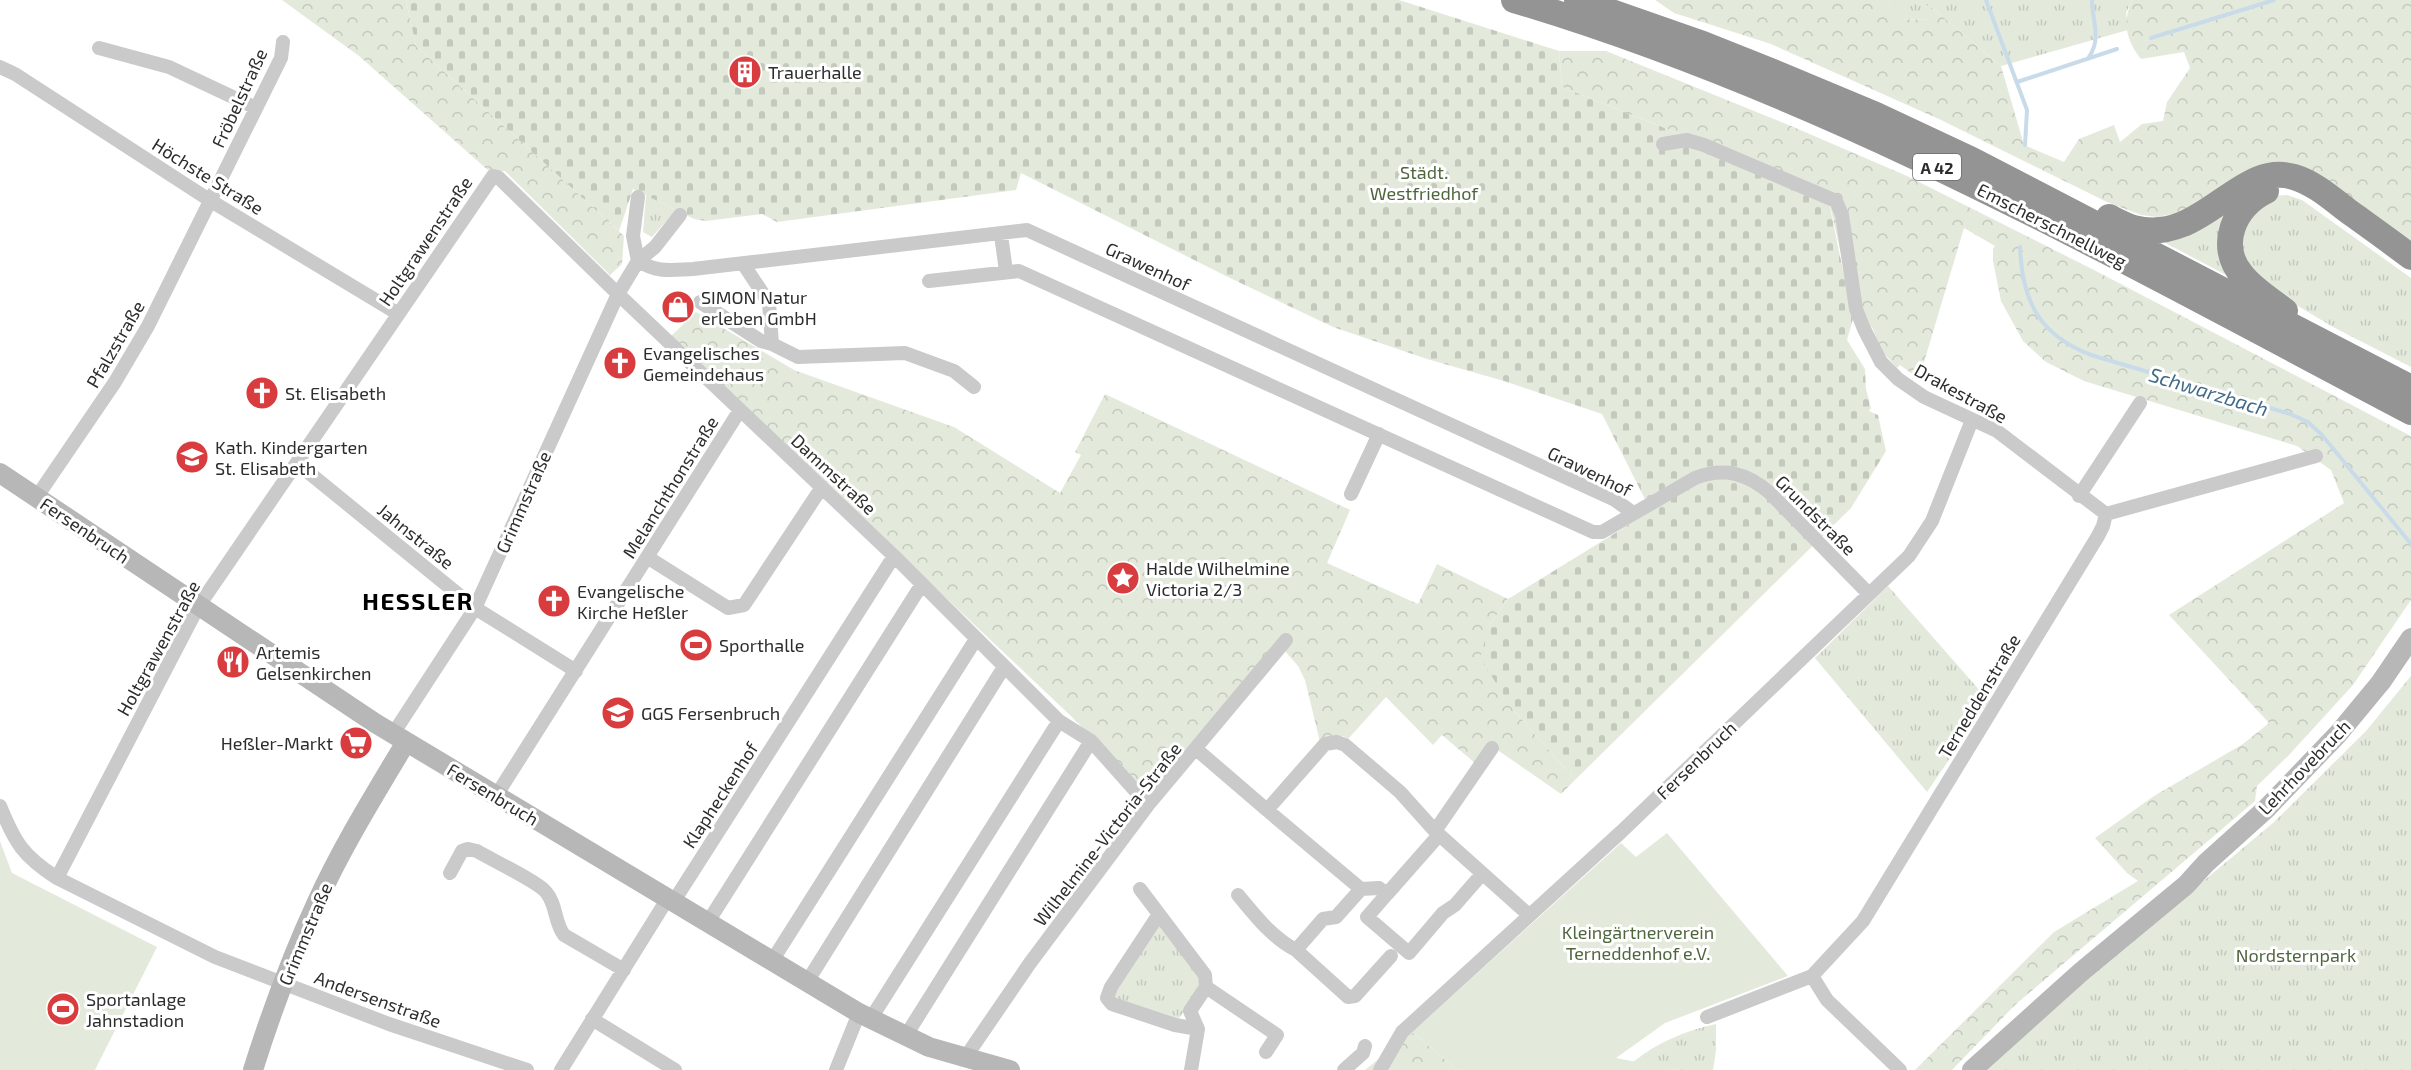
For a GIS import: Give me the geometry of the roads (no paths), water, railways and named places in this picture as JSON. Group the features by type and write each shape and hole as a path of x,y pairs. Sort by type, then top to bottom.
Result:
{"highway":[{"name":"Emscherschnellweg","path":"1514,0 1618,32 1680,55 1893,146 2069,233 2411,412"},
{"name":"Emscherschnellweg","path":"1577,0 1703,44 1778,74 1972,160 2411,388"},
{"path":"1972,160 2010,170 2084,207 2135,228 2164,229 2182,226 2199,218 2251,182 2269,175 2293,176 2318,188 2411,257"},
{"path":"2328,345 2243,277 2236,267 2230,245 2231,233 2241,209 2247,202 2268,191 2297,190 2334,212 2411,270"}],"street":[{"name":"Fröbelstraße","path":"211,201 281,58 283,42"},
{"path":"99,48 169,67 256,108"},
{"name":"Höchste Straße","path":"0,67 15,74 211,201 397,313"},
{"name":"Drakestraße","path":"1663,144 1687,140 1704,145 1836,201 1842,210 1856,309 1881,363 1918,393 1997,431 2079,496 2106,514"},
{"name":"Dammstraße","path":"490,178 498,177 894,556 1059,721 1091,741 1148,805"},
{"name":"Holtgrawenstraße","path":"57,878 198,607 490,178"},
{"path":"638,197 633,236 638,261"},
{"name":"Pfalzstraße","path":"36,498 131,354 211,201"},
{"name":"Grimmstraße","path":"254,1070 299,942 399,738 475,608 618,294 638,261 654,247 680,215"},
{"name":"Grawenhof","path":"638,261 651,269 662,271 744,265 1027,230 1615,500 1633,513 1602,532 1593,532 1019,271 930,281"},
{"path":"1001,235 1006,271"},
{"path":"744,265 769,303 772,344"},
{"path":"700,302 761,341 798,357 905,353 954,371 974,387"},
{"path":"2079,496 2140,404"},
{"name":"Melanchthonstraße","path":"496,796 740,410"},
{"name":"Fersenbruch","path":"1380,1070 1402,1032 1621,832 1909,556 1932,521 1971,420"},
{"path":"1351,494 1379,434"},
{"path":"2106,514 2316,456"},
{"name":"Jahnstraße","path":"297,463 475,608 576,670"},
{"name":"Grundstraße","path":"1633,513 1708,473 1724,472 1744,475 1759,483 1770,493 1869,594"},
{"name":"Fersenbruch","path":"0,473 198,607 399,738 865,1017 928,1047 1010,1070"},
{"path":"647,557 728,608 744,605 822,487"},
{"name":"Terneddenstraße","path":"1707,1017 1812,976 1863,921 2098,536 2106,514"},
{"name":"Klapheckenhof","path":"561,1070 894,556"},
{"path":"708,922 922,584"},
{"name":"Lehrhovebruch","path":"2186,885 2194,874 2266,809 2338,734 2381,682 2411,638"},
{"path":"772,961 976,639"},
{"name":"Wilhelmine-Victoria-Straße","path":"965,1058 1030,963 1148,805 1287,640"},
{"name":"Lehrhovebruch","path":"1972,1070 2081,972 2186,885 2198,879 2281,809 2347,741 2376,707 2411,659"},
{"path":"807,982 1004,668"},
{"path":"836,1070 865,1017 1059,721"},
{"path":"905,1037 1091,741"},
{"path":"1267,810 1325,744 1336,742 1345,746 1400,792 1437,833 1529,915"},
{"path":"1196,748 1361,889 1379,888 1387,894"},
{"path":"1482,874 1455,905 1443,913 1409,953 1367,917 1437,833 1492,748"},
{"name":"Andersenstraße","path":"0,806 14,840 38,866 57,878 214,957 489,1064 527,1070"},
{"path":"450,873 462,851 468,849 477,851 545,891 553,902 557,926 564,935 624,970"},
{"path":"1140,889 1205,975 1206,987 1190,1011 1198,1029 1191,1070"},
{"path":"1296,950 1323,919 1336,917 1361,889"},
{"path":"1238,895 1287,946 1296,950 1348,997 1355,996 1391,956"},
{"path":"1159,914 1111,987 1107,998 1112,1004 1175,1025 1198,1029"},
{"path":"1812,976 1827,1000 1900,1070"},
{"path":"1206,987 1277,1035 1266,1052"},
{"path":"592,1019 675,1070"},
{"path":"1344,1070 1363,1053 1365,1046"}],"waterway":[{"name":"Schwarzbach","path":"1986,0 2027,110 2025,145"},
{"path":"2089,57 2096,36 2092,0"},
{"path":"2151,38 2274,0"},
{"path":"2017,82 2117,49"},
{"name":"Schwarzbach","path":"2020,247 2021,266 2030,300 2046,326 2058,337 2091,355 2290,414 2308,422 2322,435 2411,544"}],"place":[{"name":"Trauerhalle","path":"745,72"},
{"name":"SIMON Natur erleben GmbH","path":"678,307"},
{"name":"Evangelisches Gemeindehaus","path":"620,363"},
{"name":"St. Elisabeth","path":"262,393"},
{"name":"Kath. Kindergarten St. Elisabeth","path":"192,457"},
{"name":"Halde Wilhelmine Victoria 2/3","path":"1123,578"},
{"name":"Evangelische Kirche Heßler","path":"554,601"},
{"name":"Sporthalle","path":"696,645"},
{"name":"Artemis Gelsenkirchen","path":"233,662"},
{"name":"GGS Fersenbruch","path":"618,713"},
{"name":"Heßler-Markt","path":"356,743"},
{"name":"Sportanlage Jahnstadion","path":"63,1009"}],"district":[{"name":"HESSLER","path":"418,600"}],"park label":[{"name":"Städt. Westfriedhof","path":"1424,182"},
{"name":"Kleingärtnerverein Terneddenhof e.V.","path":"1638,942"},
{"name":"Nordsternpark","path":"2296,955"}]}
